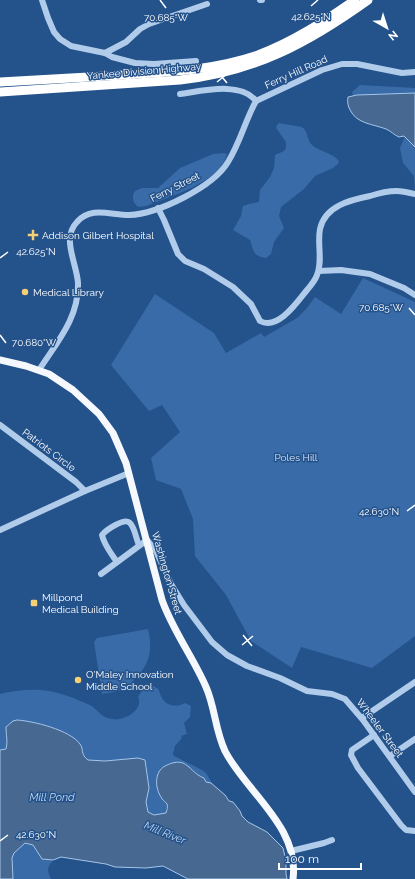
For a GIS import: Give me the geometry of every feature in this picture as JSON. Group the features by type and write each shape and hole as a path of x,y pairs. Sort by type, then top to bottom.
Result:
{"highway":[{"name":"Yankee Division Highway","path":"0,82 171,72 209,68 258,54 288,41 312,28 355,0"},
{"name":"Yankee Division Highway","path":"0,92 180,80 228,72 266,60 297,46 333,24 367,0"}],"main road":[{"name":"Washington Street","path":"0,360 49,374 73,390 99,414 114,434 129,473 146,540 168,615 207,688 221,742 230,760 257,793 285,836 291,851 294,866 293,879"}],"street":[{"path":"42,0 53,29 60,39 71,46 105,53 126,61 141,64 196,61"},
{"path":"105,53 126,42 138,31 149,24 207,4"},
{"name":"Ferry Hill Road","path":"256,101 322,70 342,64 357,64 402,72 415,72"},
{"path":"180,94 232,89 243,91 253,97 256,101"},
{"name":"Ferry Street","path":"39,370 69,325 76,307 78,283 70,241 73,227 78,220 88,214 98,212 129,214 146,212 186,196 205,184 226,165 241,139 256,101"},
{"path":"158,208 178,254 185,261 204,269 233,287 251,304 258,318 263,323 276,321 296,305 315,280 319,271 320,228 326,217 338,205 346,201 384,192 397,191 415,194"},
{"path":"319,271 341,270 370,274 415,294"},
{"name":"Patriots Circle","path":"0,425 76,482 85,491"},
{"path":"0,530 85,491 129,473"},
{"path":"117,562 103,539 102,535 108,529 127,521 130,523 139,545"},
{"path":"101,574 146,540"},
{"name":"Wheeler Street","path":"146,540 156,551 171,584 188,611 220,650 239,663 280,678 307,691 341,696 362,718 415,792"},
{"path":"362,718 415,682"},
{"path":"374,735 352,750 351,755 358,768 400,825 406,830 415,831"},
{"path":"390,756 415,739"},
{"path":"291,851 324,844 332,840"}],"green space":[{"path":"360,85 415,88 415,190 414,176 403,163 400,148 405,136 407,136 353,97 352,92"},
{"path":"279,123 302,127 314,147 333,156 339,161 333,168 315,176 304,189 281,207 279,216 284,228 274,242 271,254 266,258 256,255 250,240 233,230 241,216 243,206 259,202 260,190 270,177 274,168 275,155 284,151 286,148 286,142 276,128"},
{"path":"213,154 227,154 223,164 215,173 193,187 146,206 139,207 134,202 133,195 135,191 142,188 158,188 180,168"},
{"name":"Poles Hill","path":"363,278 415,302 415,636 372,668 301,647 292,668 251,641 226,595 195,556 193,519 181,489 156,480 151,458 180,432 162,405 149,411 111,365 155,294 214,333 226,353 261,333 264,337 297,318 315,297 341,314"},
{"path":"148,629 150,644 149,657 139,675 125,688 102,694 94,642 97,638"},
{"path":"146,684 158,689 161,697 169,705 176,706 185,703 191,706 190,717 184,723 187,734 181,736 182,738 175,746 173,754 174,756 202,770 206,773 212,783 206,782 204,778 184,763 157,777 159,792 167,805 166,813 157,815 148,812 138,758 105,761 88,760 82,753 81,746 71,736 48,726 17,720 13,721 6,734 8,743 6,749 0,750 0,694 15,691 46,690 59,693 90,705 105,717 118,719 128,716 136,710 139,701 138,697"},
{"path":"25,843 33,845 42,859 52,860 48,870 51,879 13,879 12,859 14,853"}],"water":[{"path":"415,93 415,147 404,136 399,137 386,129 361,121 353,115 348,104 348,97 357,95"},
{"name":"Mill Pond","path":"17,720 41,724 68,734 80,744 84,756 88,760 105,761 138,758 145,760 149,788 146,802 148,812 154,815 166,813 167,807 167,804 161,798 157,785 157,776 159,772 165,766 172,763 178,762 186,764 198,775 204,778 206,782 211,783 225,795 229,801 233,802 248,822 267,832 283,848 286,861 287,879 188,879 163,866 146,868 115,867 106,864 61,857 53,860 42,859 33,845 25,843 14,853 12,858 13,879 0,879 0,750 6,749 6,727 13,721"}],"place":[{"name":"Addison Gilbert Hospital","path":"33,235"},
{"name":"Medical Library","path":"25,292"},
{"name":"Millpond Medical Building","path":"34,603"},
{"name":"O'Maley Innovation Middle School","path":"78,680"}],"water label":[{"name":"Mill River","path":"165,833"}]}
